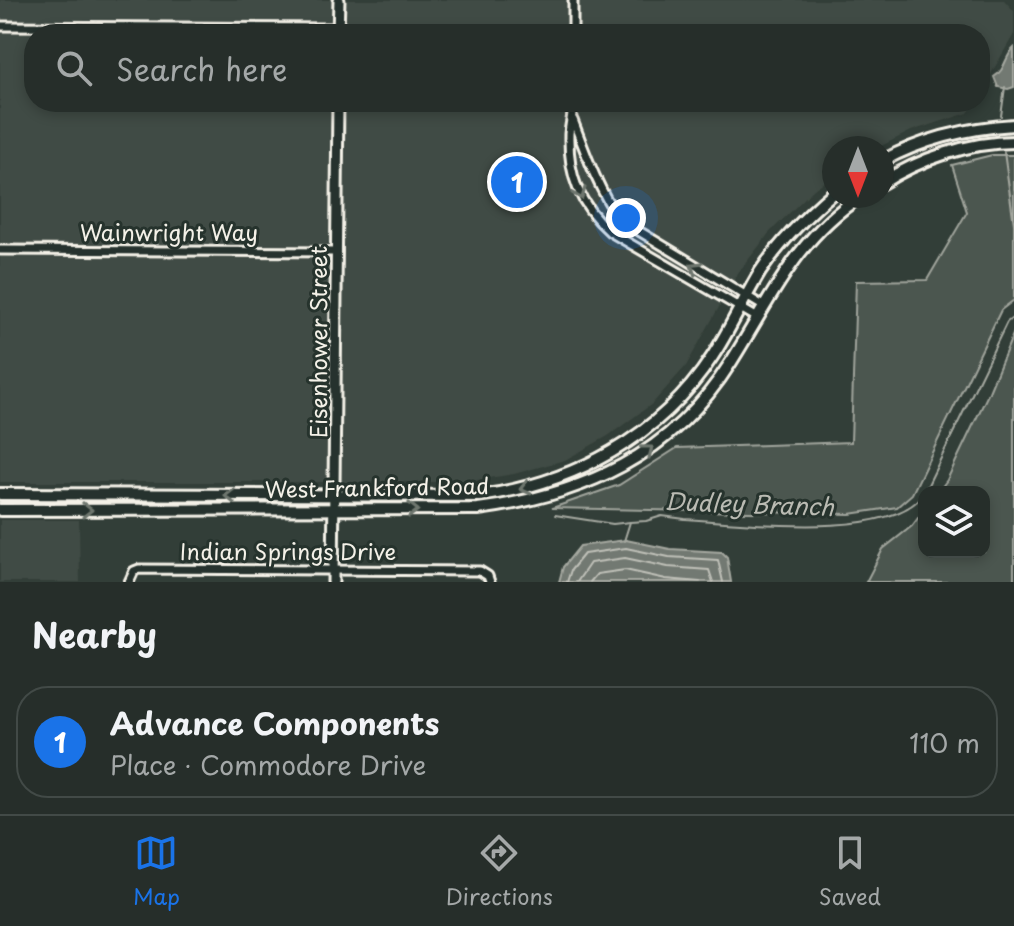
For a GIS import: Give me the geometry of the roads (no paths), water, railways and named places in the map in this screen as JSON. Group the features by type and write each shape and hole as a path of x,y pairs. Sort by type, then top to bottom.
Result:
{"main road":[{"path":"894,156 932,139 955,133 1014,125"},
{"path":"894,177 936,157 1014,142"},
{"name":"West Frankford Road","path":"0,494 490,495 551,481 620,448 667,411 702,371 778,248 822,202"},
{"name":"West Frankford Road","path":"0,510 478,509 522,503 579,487 634,461 700,404 732,360 789,265 815,233 846,208"}],"street":[{"path":"338,24 339,0"},
{"path":"573,0 573,24"},
{"path":"0,26 24,26"},
{"name":"Eisenhower Street","path":"333,582 338,112"},
{"path":"572,112 569,132 572,170 583,203 610,232 756,317"},
{"path":"572,118 589,164 619,219 763,306"},
{"path":"572,170 589,164"},
{"path":"610,232 619,219"},
{"name":"Wainwright Way","path":"0,250 337,252"},
{"name":"Indian Springs Drive","path":"129,582 134,571 480,571 489,579"}],"water":[{"path":"1014,48 1014,87 998,87 994,77"},
{"path":"626,540 670,549 722,552 727,557 731,582 559,582 563,567 580,546"}],"waterway":[{"path":"1001,116 1005,87"},
{"path":"1004,152 1014,224"},
{"name":"Dudley Branch","path":"927,486 1007,322 1014,317"},
{"name":"Dudley Branch","path":"624,541 630,522 662,516 776,525 849,524 881,518 907,508 918,498"},
{"path":"555,515 613,524 630,522"}],"place":[{"name":"Advance Components","path":"517,182"}]}
